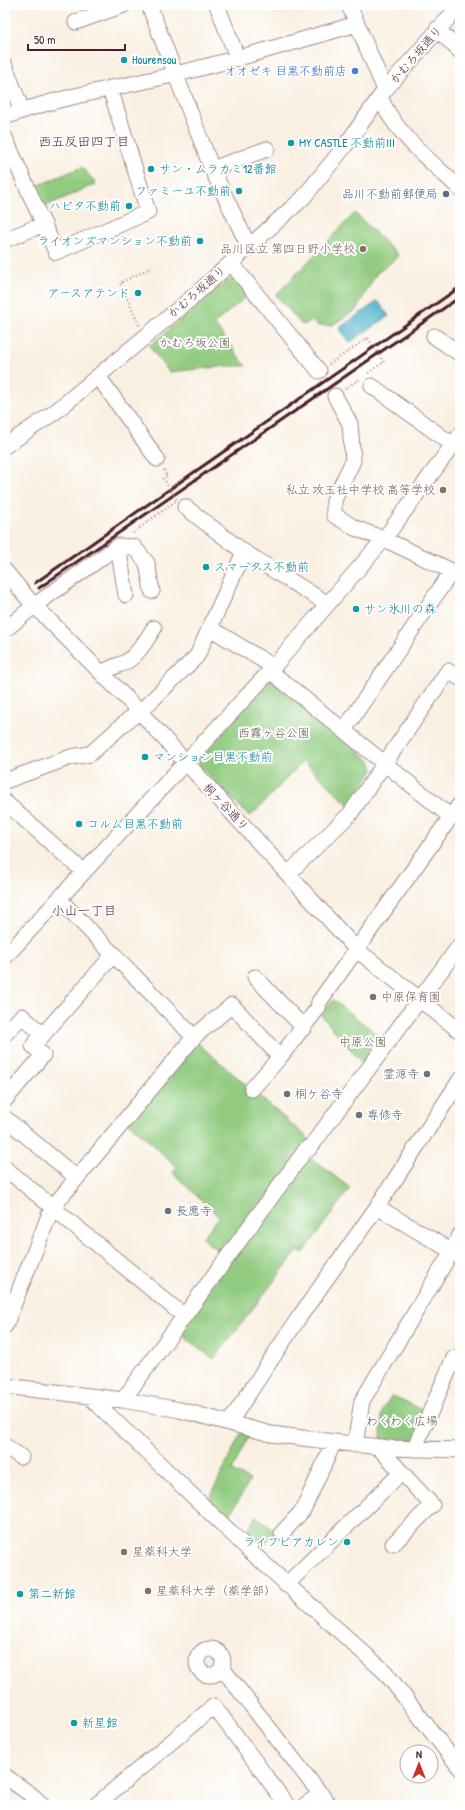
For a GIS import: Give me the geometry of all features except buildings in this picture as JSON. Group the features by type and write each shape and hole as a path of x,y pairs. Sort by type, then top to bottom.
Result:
{"street":[{"path":"76,22 124,5"},
{"path":"149,5 177,74 212,169 249,247"},
{"path":"217,5 237,57"},
{"path":"349,5 383,94 386,110 406,137 460,189"},
{"name":"かむろ坂通り","path":"5,446 55,412 231,263 303,198 346,146 383,94 460,5"},
{"path":"5,117 22,111 110,88 177,74 357,24"},
{"path":"438,29 460,51"},
{"path":"5,66 22,111"},
{"path":"5,138 56,252 148,212 110,88"},
{"path":"212,169 267,149"},
{"path":"5,240 44,224"},
{"path":"231,263 319,371"},
{"path":"434,336 460,354"},
{"path":"98,376 157,459"},
{"path":"5,957 272,669 384,539 456,440 372,386"},
{"path":"335,396 350,424 353,461 334,500 334,515 355,528 384,539 456,573 344,730"},
{"path":"186,507 244,552 328,604"},
{"path":"118,546 126,595"},
{"path":"5,630 35,605 118,546 134,547 147,563 152,591"},
{"path":"5,781 71,757 90,754 128,720 140,712 197,656 244,552"},
{"name":"桐ヶ谷通り","path":"5,570 35,605 140,712 185,763 358,950 460,1031"},
{"path":"103,673 127,662 144,645 154,628"},
{"path":"210,628 272,669 451,817"},
{"path":"288,874 350,814 384,762 448,671 460,678"},
{"path":"5,802 84,872"},
{"path":"252,1088 304,1028 318,1008 319,1002 358,950 460,804"},
{"path":"59,900 114,954 194,1037"},
{"path":"123,1400 307,1148 309,1149 460,945"},
{"path":"5,1100 43,1055 33,1046 114,954"},
{"path":"254,977 304,1028"},
{"path":"5,1326 52,1208 194,1037 232,1005 280,1057"},
{"path":"5,1034 22,1016 43,1035"},
{"path":"229,1423 300,1316 377,1207 460,1080"},
{"path":"5,1118 77,1178"},
{"path":"5,1168 184,1316"},
{"path":"377,1207 456,1253"},
{"path":"355,1445 362,1401 456,1253 460,1235"},
{"path":"414,1449 454,1358"},
{"path":"5,1386 123,1400 180,1410 271,1434 378,1447 460,1450"},
{"path":"90,1397 286,1585 385,1672 460,1768"},
{"path":"282,1533 303,1510 334,1442"},
{"path":"5,1446 21,1457"},
{"path":"378,1447 432,1506 392,1544"},
{"path":"286,1585 401,1473"},
{"path":"222,1668 325,1799 305,1805"},
{"path":"96,1805 214,1706 287,1805"},
{"path":"5,1776 34,1797 42,1805"}],"path":[{"path":"145,337 120,283 154,266"},
{"path":"319,371 368,338 384,362"},
{"path":"133,533 177,500 163,478 168,476"}],"green space":[{"path":"82,167 96,184 41,208 32,188"},
{"path":"355,213 399,256 376,274 356,310 332,325 318,326 314,321 302,325 276,295"},
{"name":"かむろ坂公園","path":"228,280 235,280 248,295 214,324 246,366 228,366 169,372 149,346"},
{"name":"西霧ヶ谷公園","path":"275,680 370,761 373,770 350,806 303,761 250,817 199,766 200,758 269,681"},
{"name":"中原公園","path":"333,1000 383,1039 364,1065 321,1015"},
{"path":"195,1041 310,1140 223,1255 202,1238 219,1217 173,1173 177,1167 128,1122"},
{"path":"307,1155 350,1188 303,1253 298,1250 214,1359 177,1332"},
{"name":"わくわく広場","path":"391,1396 428,1412 415,1441 381,1439 382,1412"},
{"path":"241,1433 249,1435 232,1471 250,1480 225,1523 207,1504"},
{"path":"256,1516 275,1531 257,1553 242,1539"}],"water":[{"path":"378,301 389,316 349,343 339,328"}],"railway":[{"path":"35,583 460,287"},
{"path":"39,588 460,297"}],"place":[{"name":"Hourensou","path":"124,60"},
{"name":"オオゼキ 目黒不動前店","path":"355,71"},
{"name":"MY CASTLE 不動前III","path":"291,143"},
{"name":"サン・ムラカミ12番館","path":"151,169"},
{"name":"ファミーユ不動前","path":"239,191"},
{"name":"品川不動前郵便局","path":"446,194"},
{"name":"ハビタ不動前","path":"129,206"},
{"name":"ライオンズマンション不動前","path":"200,241"},
{"name":"品川区立 第四日野小学校","path":"363,249"},
{"name":"アースアテンド","path":"138,293"},
{"name":"私立 攻玉社中学校 高等学校","path":"443,490"},
{"name":"スマータス不動前","path":"206,567"},
{"name":"サン氷川の森","path":"356,609"},
{"name":"マンション目黒不動前","path":"145,757"},
{"name":"コルム目黒不動前","path":"79,824"},
{"name":"中原保育園","path":"373,997"},
{"name":"霊源寺","path":"427,1074"},
{"name":"桐ケ谷寺","path":"287,1094"},
{"name":"専修寺","path":"359,1115"},
{"name":"長應寺","path":"168,1211"},
{"name":"ライフピアカレン","path":"347,1542"},
{"name":"星薬科大学","path":"124,1552"},
{"name":"星薬科大学（薬学部）","path":"148,1591"},
{"name":"第二新館","path":"20,1594"},
{"name":"新星館","path":"74,1723"}],"district":[{"name":"西五反田四丁目","path":"84,141"},
{"name":"小山一丁目","path":"84,910"}]}
